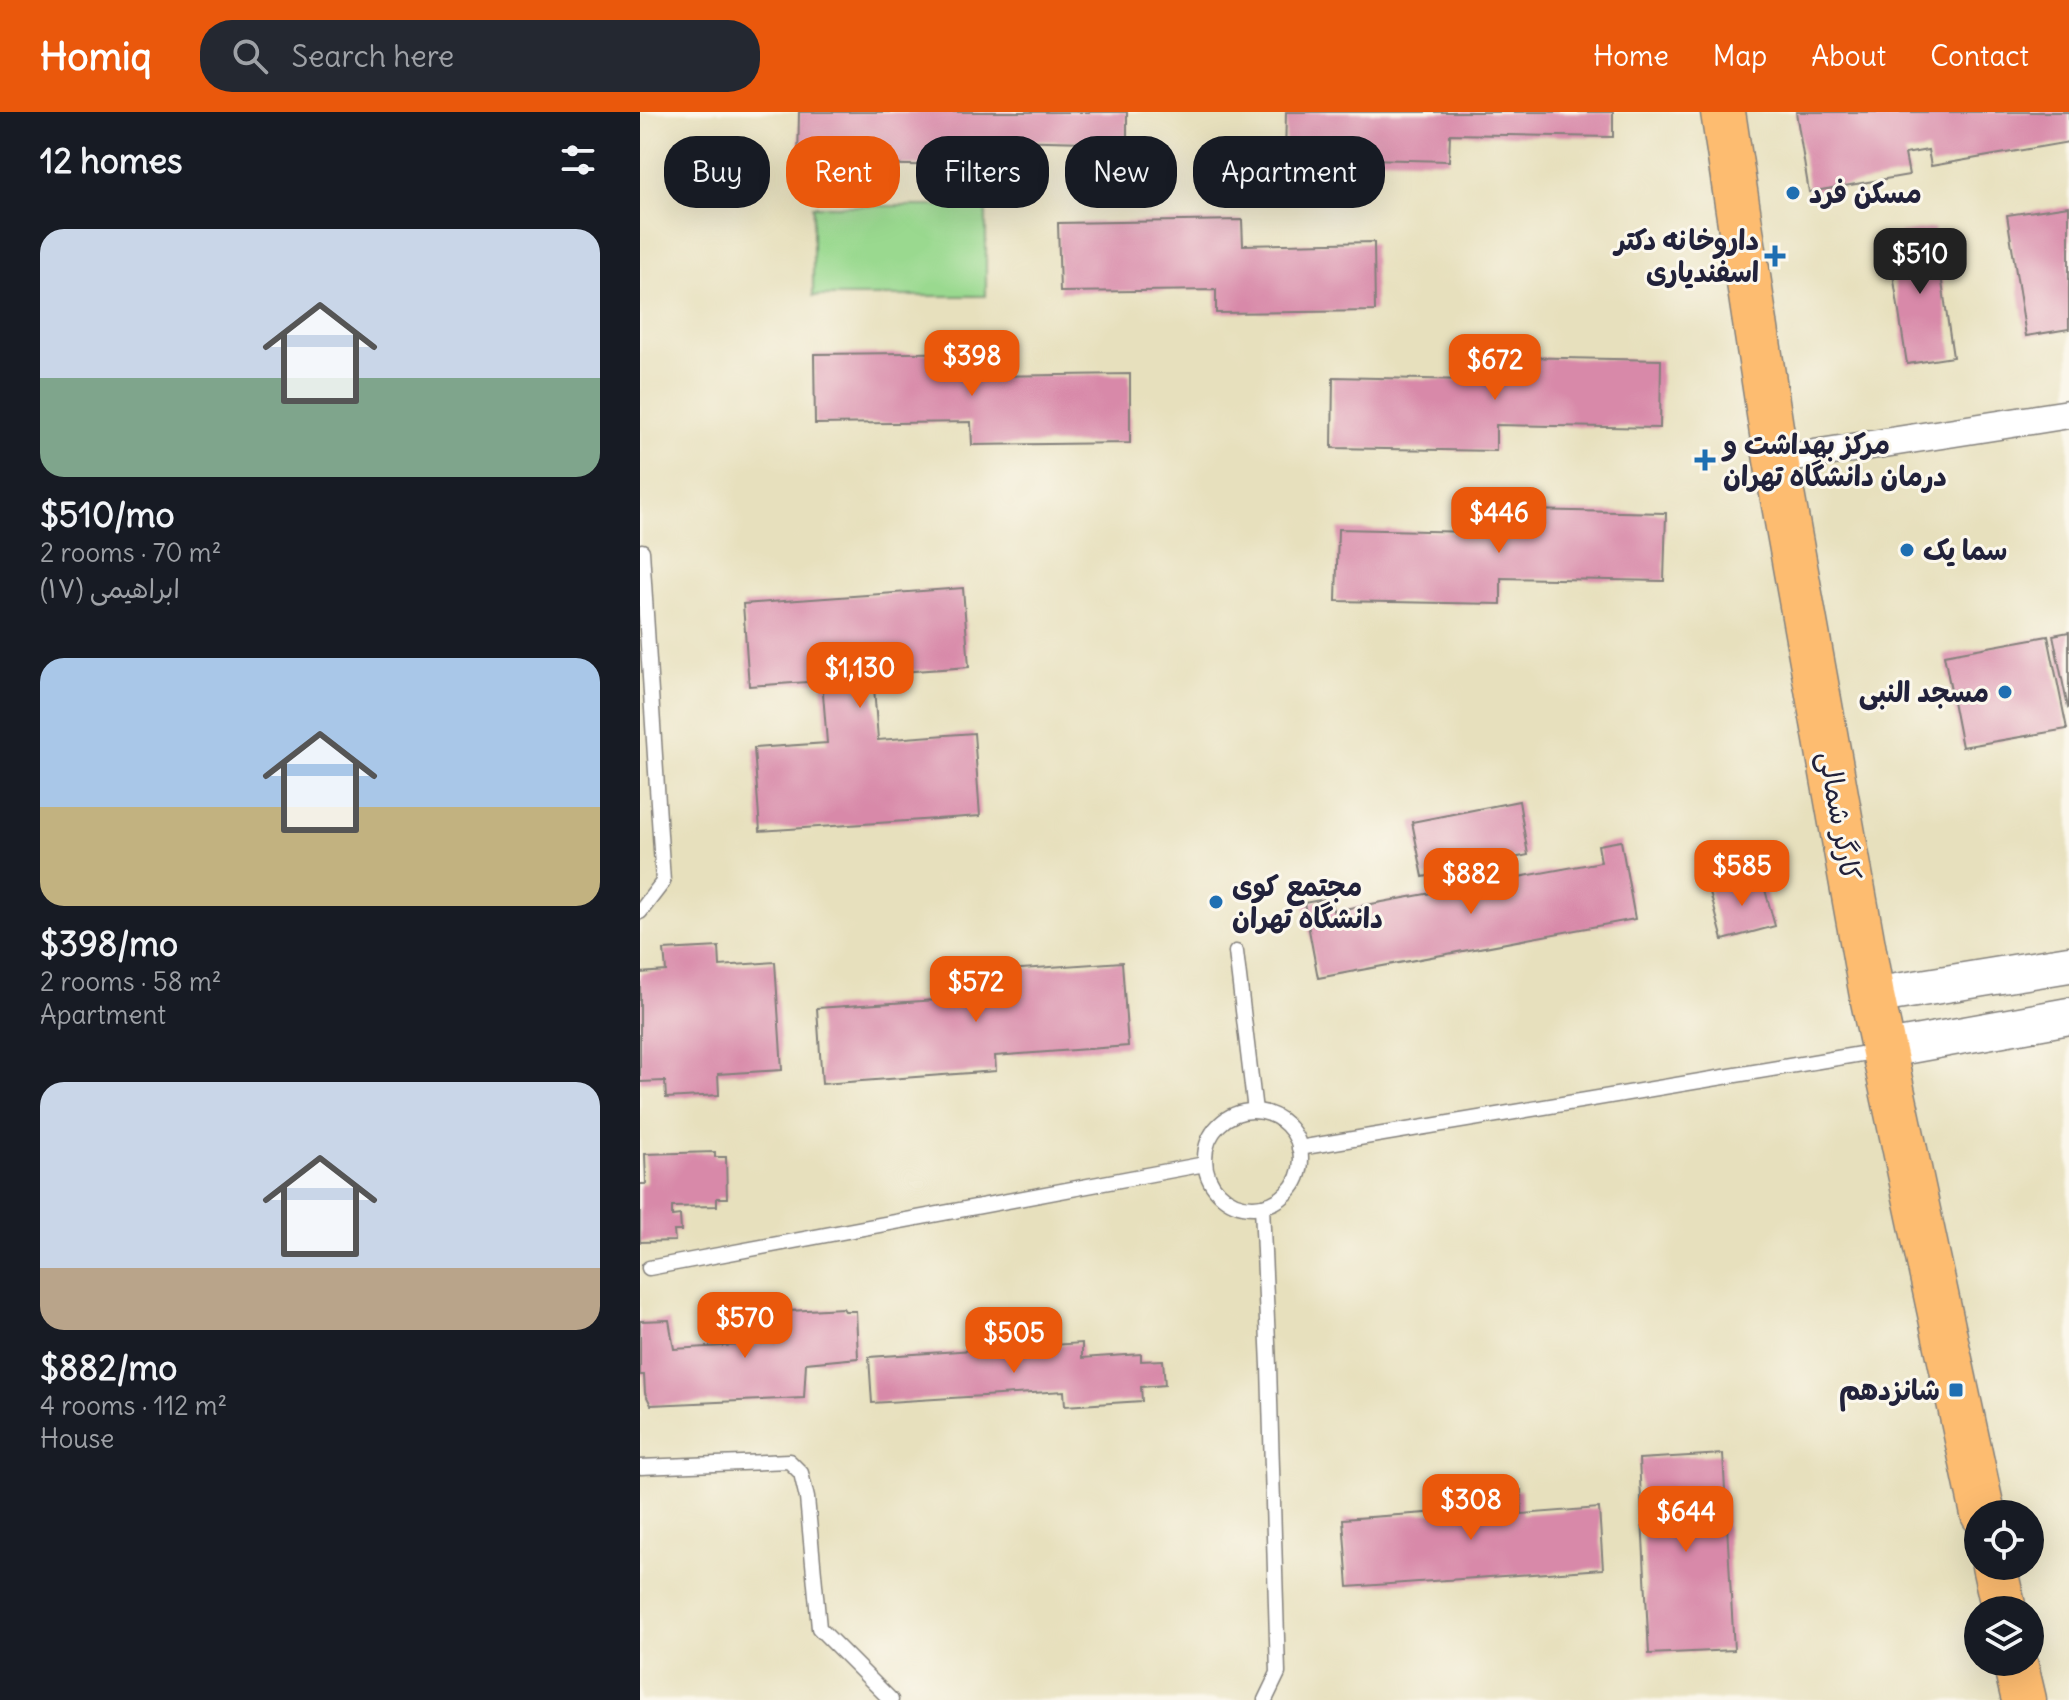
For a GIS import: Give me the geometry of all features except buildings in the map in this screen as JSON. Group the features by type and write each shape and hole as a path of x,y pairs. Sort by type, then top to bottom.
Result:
{"main road":[{"name":"کارگر شمالی","path":"1723,112 1776,460 1872,996 1980,1500"},
{"path":"2018,1676 2024,1700"}],"street":[{"path":"1776,460 2069,414"},
{"path":"1872,996 2069,964"},
{"path":"1882,1050 2069,1016"}],"lane":[{"path":"640,912 663,882 642,551"},
{"path":"1236,952 1255,1111"},
{"path":"1299,1148 1882,1050"},
{"path":"1255,1111 1270,1114 1283,1122 1299,1148 1301,1163 1297,1178 1289,1191 1277,1201 1247,1207 1219,1193 1209,1180 1205,1164 1206,1148 1212,1133 1224,1120 1238,1113 1255,1111"},
{"path":"649,1268 1205,1164"},
{"path":"1262,1206 1278,1673 1265,1700"},
{"path":"640,1467 789,1461 801,1473 807,1498 819,1628 891,1700"}],"green space":[{"path":"813,208 986,208 986,296 813,296"}],"place":[{"name":"مسکن فرد","path":"1793,193"},
{"name":"داروخانه دکتر اسفندیاری","path":"1775,256"},
{"name":"مرکز بهداشت و درمان دانشگاه تهران","path":"1705,460"},
{"name":"سما یک","path":"1907,550"},
{"name":"مسجد النبی","path":"2005,692"},
{"name":"مجتمع کوی دانشگاه تهران","path":"1216,902"},
{"name":"شانزدهم","path":"1956,1390"}]}
